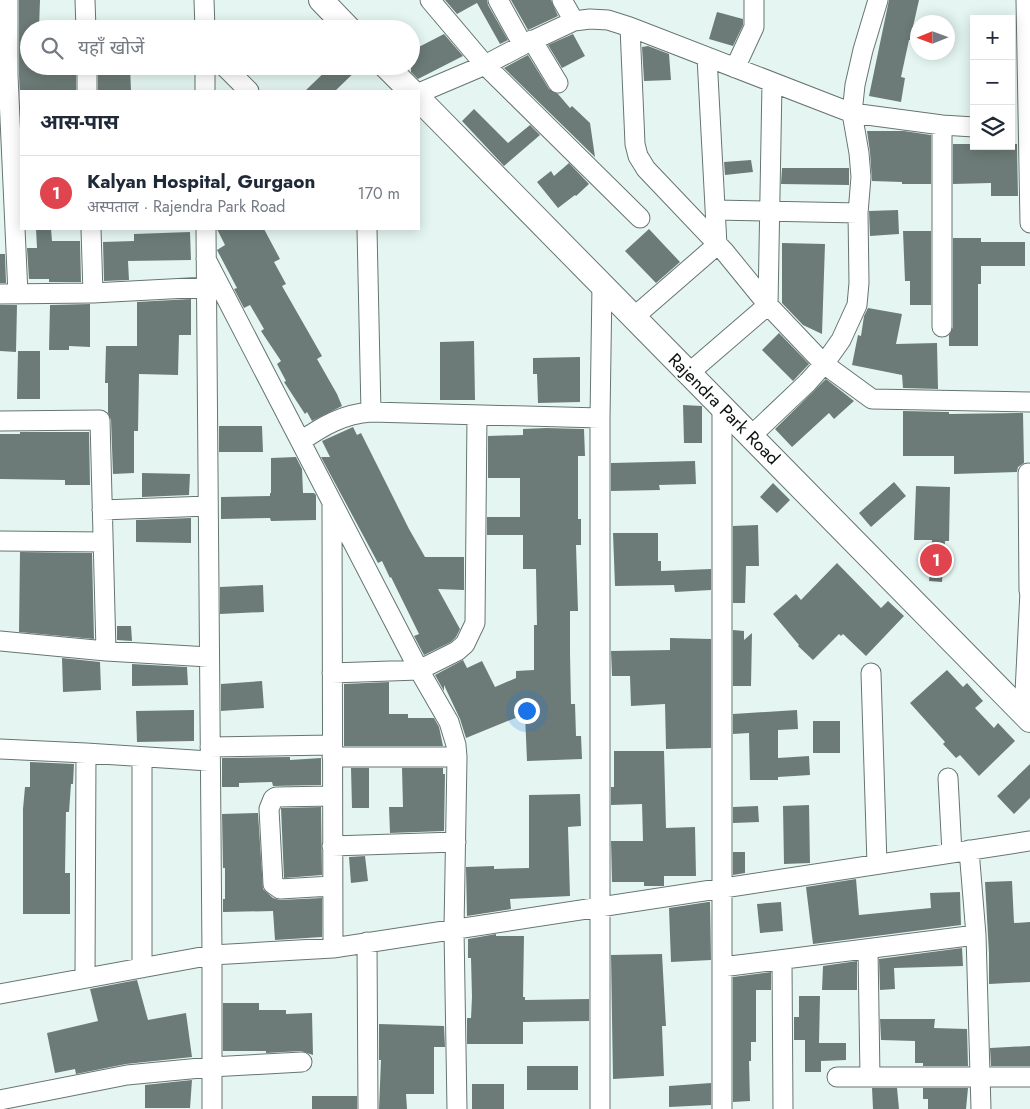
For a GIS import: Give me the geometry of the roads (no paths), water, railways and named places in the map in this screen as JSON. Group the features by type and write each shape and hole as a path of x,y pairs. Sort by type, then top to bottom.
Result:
{"street":[{"path":"8,0 9,294 93,293 207,287"},
{"path":"85,0 86,20"},
{"path":"204,0 205,20"},
{"path":"321,0 340,20"},
{"path":"430,0 485,65 640,218"},
{"path":"498,0 558,83"},
{"path":"562,0 574,21"},
{"path":"735,68 754,27 754,0"},
{"path":"751,436 808,382 824,364 841,340 857,305 859,283 858,213 861,178 852,113 857,76 878,0"},
{"path":"1026,0 1023,127 1030,223"},
{"path":"420,93 485,65 574,21 590,18 608,20 630,27 852,113 942,125 970,127"},
{"path":"630,27 635,144 638,156 646,169 716,245 724,251 768,305 824,364 872,399 1030,402"},
{"path":"634,317 716,245 716,210 707,57"},
{"path":"87,75 87,90"},
{"path":"205,75 205,90"},
{"path":"233,75 248,90"},
{"path":"395,75 410,90"},
{"path":"689,373 768,305 772,83"},
{"name":"Rajendra Park Road","path":"420,100 1027,717"},
{"path":"942,125 942,326"},
{"path":"716,210 858,213"},
{"path":"91,230 93,293"},
{"path":"206,230 212,1109"},
{"path":"367,230 371,412"},
{"path":"206,259 419,670 449,722 456,745 454,929 457,1109"},
{"path":"600,1109 600,418 602,285"},
{"path":"722,407 722,1109"},
{"path":"300,441 323,426 353,413 600,418"},
{"path":"332,673 419,670 457,651 465,644 475,623 477,415"},
{"path":"0,422 100,420 106,651"},
{"path":"1027,717 1030,591 1028,473"},
{"path":"332,502 332,948"},
{"path":"102,510 208,506"},
{"path":"0,541 103,542"},
{"path":"0,641 106,651 209,657"},
{"path":"872,673 876,864"},
{"path":"0,749 142,757 332,751 457,757"},
{"path":"85,978 86,753"},
{"path":"142,757 142,968"},
{"path":"948,778 976,935 981,1109"},
{"path":"332,796 276,797 273,799 269,809 273,884 280,888 332,886"},
{"path":"0,994 212,955 332,948 1030,841"},
{"path":"332,846 456,842"},
{"path":"722,967 782,961 976,935"},
{"path":"367,942 368,1109"},
{"path":"868,949 870,1077"},
{"path":"782,961 783,1109"},
{"path":"0,1100 127,1075 212,1067 302,1062"},
{"path":"837,1077 1030,1077"}],"place":[{"name":"Kalyan Hospital, Gurgaon","path":"936,560"}]}
